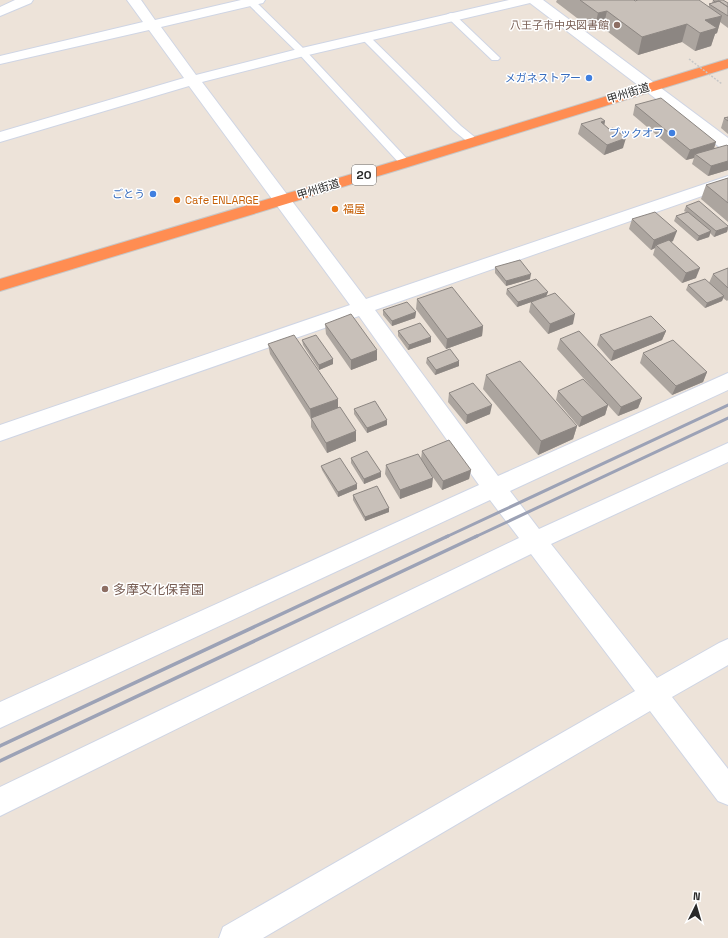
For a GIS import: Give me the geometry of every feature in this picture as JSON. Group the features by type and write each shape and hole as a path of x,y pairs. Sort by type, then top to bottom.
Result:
{"highway":[{"name":"甲州街道","path":"0,284 405,163 472,141 728,63"}],"street":[{"path":"0,12 26,0"},
{"path":"134,0 151,26 363,308 494,488 728,791"},
{"path":"0,137 193,80 451,16 526,0"},
{"path":"534,0 728,146"},
{"path":"0,60 254,1"},
{"path":"0,433 728,181"},
{"path":"0,715 728,381"},
{"path":"0,802 535,541 728,452"},
{"path":"234,938 728,651"}],"lane":[{"path":"254,1 405,163"},
{"path":"451,16 495,58"},
{"path":"365,37 472,141"}],"path":[{"path":"689,60 722,84"}],"building":[{"path":"580,0 699,0 722,16 705,20 717,28 700,33 687,24 642,37 607,11 598,13"},
{"path":"713,0 723,0 728,3 728,7 719,1 715,2"},
{"path":"719,1 728,7 728,16 709,4"},
{"path":"661,98 716,142 690,150 635,105"},
{"path":"601,118 605,121 601,122 609,129 613,128 626,138 607,145 581,124"},
{"path":"727,145 728,161 711,166 695,154"},
{"path":"728,178 728,203 706,185"},
{"path":"699,201 728,227 716,231 686,206"},
{"path":"655,212 677,231 654,240 632,219"},
{"path":"688,212 711,231 699,236 676,216"},
{"path":"669,240 700,268 686,273 656,245"},
{"path":"520,260 531,274 506,281 495,267"},
{"path":"728,268 728,288 713,274"},
{"path":"536,279 548,292 518,302 507,289"},
{"path":"705,279 724,296 707,303 688,285"},
{"path":"452,287 483,326 447,339 417,299"},
{"path":"555,293 575,314 550,324 531,302"},
{"path":"407,302 416,312 392,321 383,310"},
{"path":"351,314 377,350 351,360 325,324"},
{"path":"651,316 666,331 614,351 600,335"},
{"path":"420,323 431,337 409,345 398,331"},
{"path":"579,331 642,398 621,407 560,339"},
{"path":"294,335 338,399 310,409 268,344"},
{"path":"316,335 333,359 319,365 302,340"},
{"path":"673,340 707,372 676,386 643,353"},
{"path":"450,349 459,361 436,370 427,358"},
{"path":"520,361 577,426 541,441 486,375"},
{"path":"583,379 608,405 582,417 558,391"},
{"path":"473,383 492,405 467,415 449,393"},
{"path":"375,401 387,420 367,428 354,409"},
{"path":"340,407 356,431 326,443 311,418"},
{"path":"449,440 471,470 443,481 422,451"},
{"path":"367,451 381,472 364,479 351,458"},
{"path":"418,454 433,478 400,490 386,465"},
{"path":"340,458 357,484 338,492 321,466"},
{"path":"377,486 389,508 365,517 353,495"}],"railway":[{"path":"446,537 728,405"},
{"path":"475,537 728,418"},
{"path":"0,746 448,536"},
{"path":"0,761 477,536"}],"place":[{"name":"八王子市中央図書館","path":"617,25"},
{"name":"メガネストアー","path":"589,78"},
{"name":"ブックオフ","path":"672,133"},
{"name":"ごとう","path":"153,194"},
{"name":"Cafe ENLARGE","path":"177,200"},
{"name":"福屋","path":"335,209"},
{"name":"多摩文化保育園","path":"105,589"}]}
